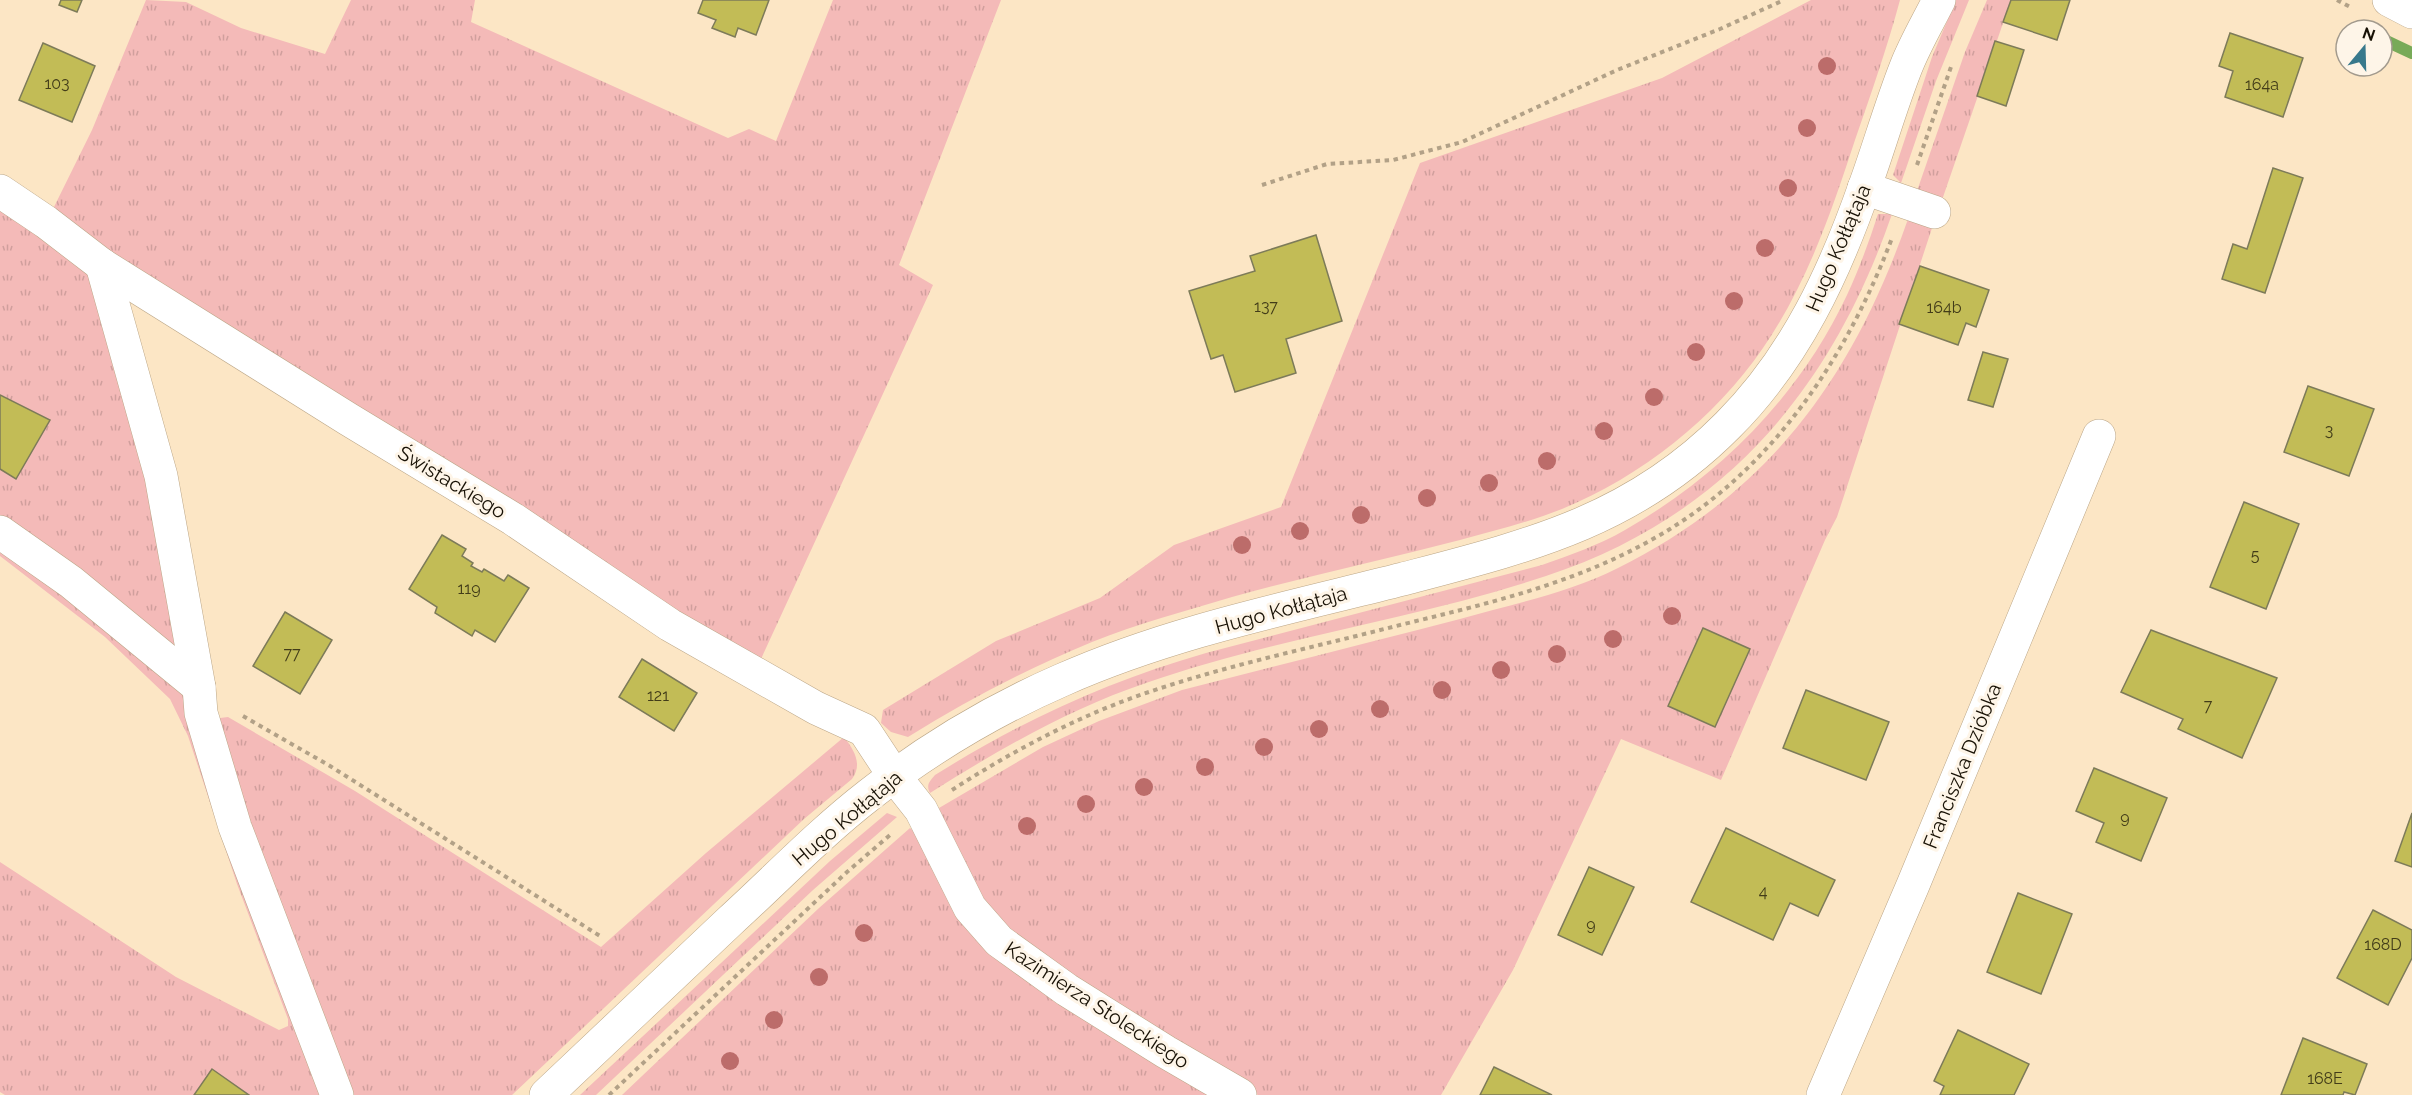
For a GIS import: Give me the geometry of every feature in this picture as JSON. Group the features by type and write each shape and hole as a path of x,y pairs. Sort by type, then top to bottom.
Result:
{"street":[{"name":"Hugo Kołłątaja","path":"1906,67 1920,0"},
{"name":"Hugo Kołłątaja","path":"546,1095 812,845 868,796 961,732 1063,679 1145,647 1494,556 1571,530 1624,504 1674,471 1712,441 1751,400 1811,314 1829,279 1864,188 1906,67 1939,0"},
{"path":"2390,0 2412,12"},
{"path":"1864,188 1934,212"},
{"name":"Świstackiego","path":"0,191 46,222 102,265 513,519 670,625 807,703 864,730 895,777"},
{"path":"102,265 161,476 200,687 201,713 234,827 337,1095"},
{"name":"Franciszka Dzióbka","path":"1823,1095 1913,885 2099,436"},
{"path":"0,532 71,582 200,687"},
{"name":"Kazimierza Stoleckiego","path":"895,777 921,810 970,908 999,940 1067,990 1240,1095"}],"path":[{"path":"1262,185 1327,164 1393,160 1462,142 1617,70 1720,29 1784,0"},
{"path":"200,687 231,710 330,766 600,936"}],"green space":[{"path":"146,0 186,2 241,28 325,54 351,0 475,0 471,22 728,138 749,129 776,141 833,0 1001,0 899,265 933,285 761,659 735,649 154,296 53,209 92,130"},
{"path":"1811,0 1900,0 1879,71 1837,194 1817,247 1793,299 1779,324 1744,374 1699,421 1674,443 1620,480 1592,496 1550,514 1460,540 1232,597 1126,629 1021,674 952,710 908,737 891,732 881,723 883,710 996,641 1100,598 1174,545 1281,507 1420,163 1662,78"},
{"path":"1956,0 1969,0 1936,81 1901,183 1893,175 1932,57"},
{"path":"1987,0 2011,0 1942,200 1917,191 1965,52"},
{"path":"0,205 71,256 101,290 121,348 186,664 0,520"},
{"path":"1878,214 1892,214 1867,277 1838,336 1803,389 1764,438 1718,481 1667,519 1610,551 1546,576 1447,605 1245,653 1117,693 1035,732 930,793 929,784 935,775 968,755 1066,704 1134,677 1206,653 1542,565 1595,545 1625,530 1694,484 1725,458 1781,399 1828,332 1856,275"},
{"path":"1908,219 1932,228 1837,517 1721,780 1621,739 1513,970 1441,1095 1258,1095 1150,1033 1004,935 963,867 939,808 1043,747 1099,721 1182,690 1560,591 1599,577 1672,538 1720,504 1762,466 1799,424 1832,379 1861,330 1886,276"},
{"path":"0,541 175,680 186,701 329,1095 5,1095 0,1092 0,862 176,977 279,1030 288,1026 288,1019 237,884 188,736 170,699 105,637 0,556"},
{"path":"228,717 355,791 601,947 706,853 844,737 854,752 857,768 852,779 804,819 512,1095 349,1095 272,896 219,730 220,718"},
{"path":"887,813 897,817 813,890 596,1095 580,1095 830,861"},
{"path":"910,828 917,834 960,912 1224,1095 622,1095 819,908"}],"building":[{"path":"61,0 82,0 77,12 59,5"},
{"path":"703,0 769,0 756,35 738,28 735,37 712,28 716,20 698,13"},
{"path":"2011,0 2070,0 2057,40 2003,22"},
{"path":"2230,33 2303,58 2283,117 2225,97 2233,71 2219,66"},
{"path":"1995,41 2024,50 2006,106 1977,96"},
{"path":"43,43 95,66 72,122 19,100"},
{"path":"2273,168 2303,178 2265,293 2222,279 2233,244 2247,249"},
{"path":"1316,235 1342,321 1286,339 1296,373 1235,392 1223,355 1211,359 1189,291 1255,271 1250,256"},
{"path":"1920,266 1989,290 1976,327 1966,323 1958,345 1899,324"},
{"path":"1983,352 2008,359 1993,407 1968,400"},
{"path":"2308,386 2374,409 2349,476 2284,452"},
{"path":"0,395 50,420 16,479 0,469"},
{"path":"2244,502 2299,524 2266,609 2210,587"},
{"path":"442,535 466,549 462,556 473,563 471,566 482,572 484,569 504,581 508,575 529,588 495,642 475,630 472,636 435,613 437,607 409,589"},
{"path":"285,612 332,640 300,694 253,666"},
{"path":"1703,628 1750,649 1715,727 1668,706"},
{"path":"2151,630 2277,678 2242,758 2178,729 2183,719 2121,692"},
{"path":"642,659 697,693 674,731 619,697"},
{"path":"1806,690 1889,722 1866,780 1783,748"},
{"path":"2094,768 2167,798 2141,861 2096,842 2104,823 2076,811"},
{"path":"2412,813 2412,867 2395,861"},
{"path":"1726,828 1835,880 1818,916 1790,903 1773,940 1691,902"},
{"path":"1589,867 1634,887 1602,955 1558,935"},
{"path":"2018,893 2072,914 2041,994 1987,972"},
{"path":"2373,910 2412,930 2412,958 2388,1005 2337,978"},
{"path":"1958,1030 2029,1064 2014,1095 1940,1095 1944,1086 1934,1081"},
{"path":"2303,1038 2367,1064 2355,1095 2344,1092 2343,1095 2281,1095"},
{"path":"1494,1067 1552,1095 1480,1095"},
{"path":"212,1069 249,1095 194,1095"}],"waterway":[{"path":"2394,45 2412,53"}]}
